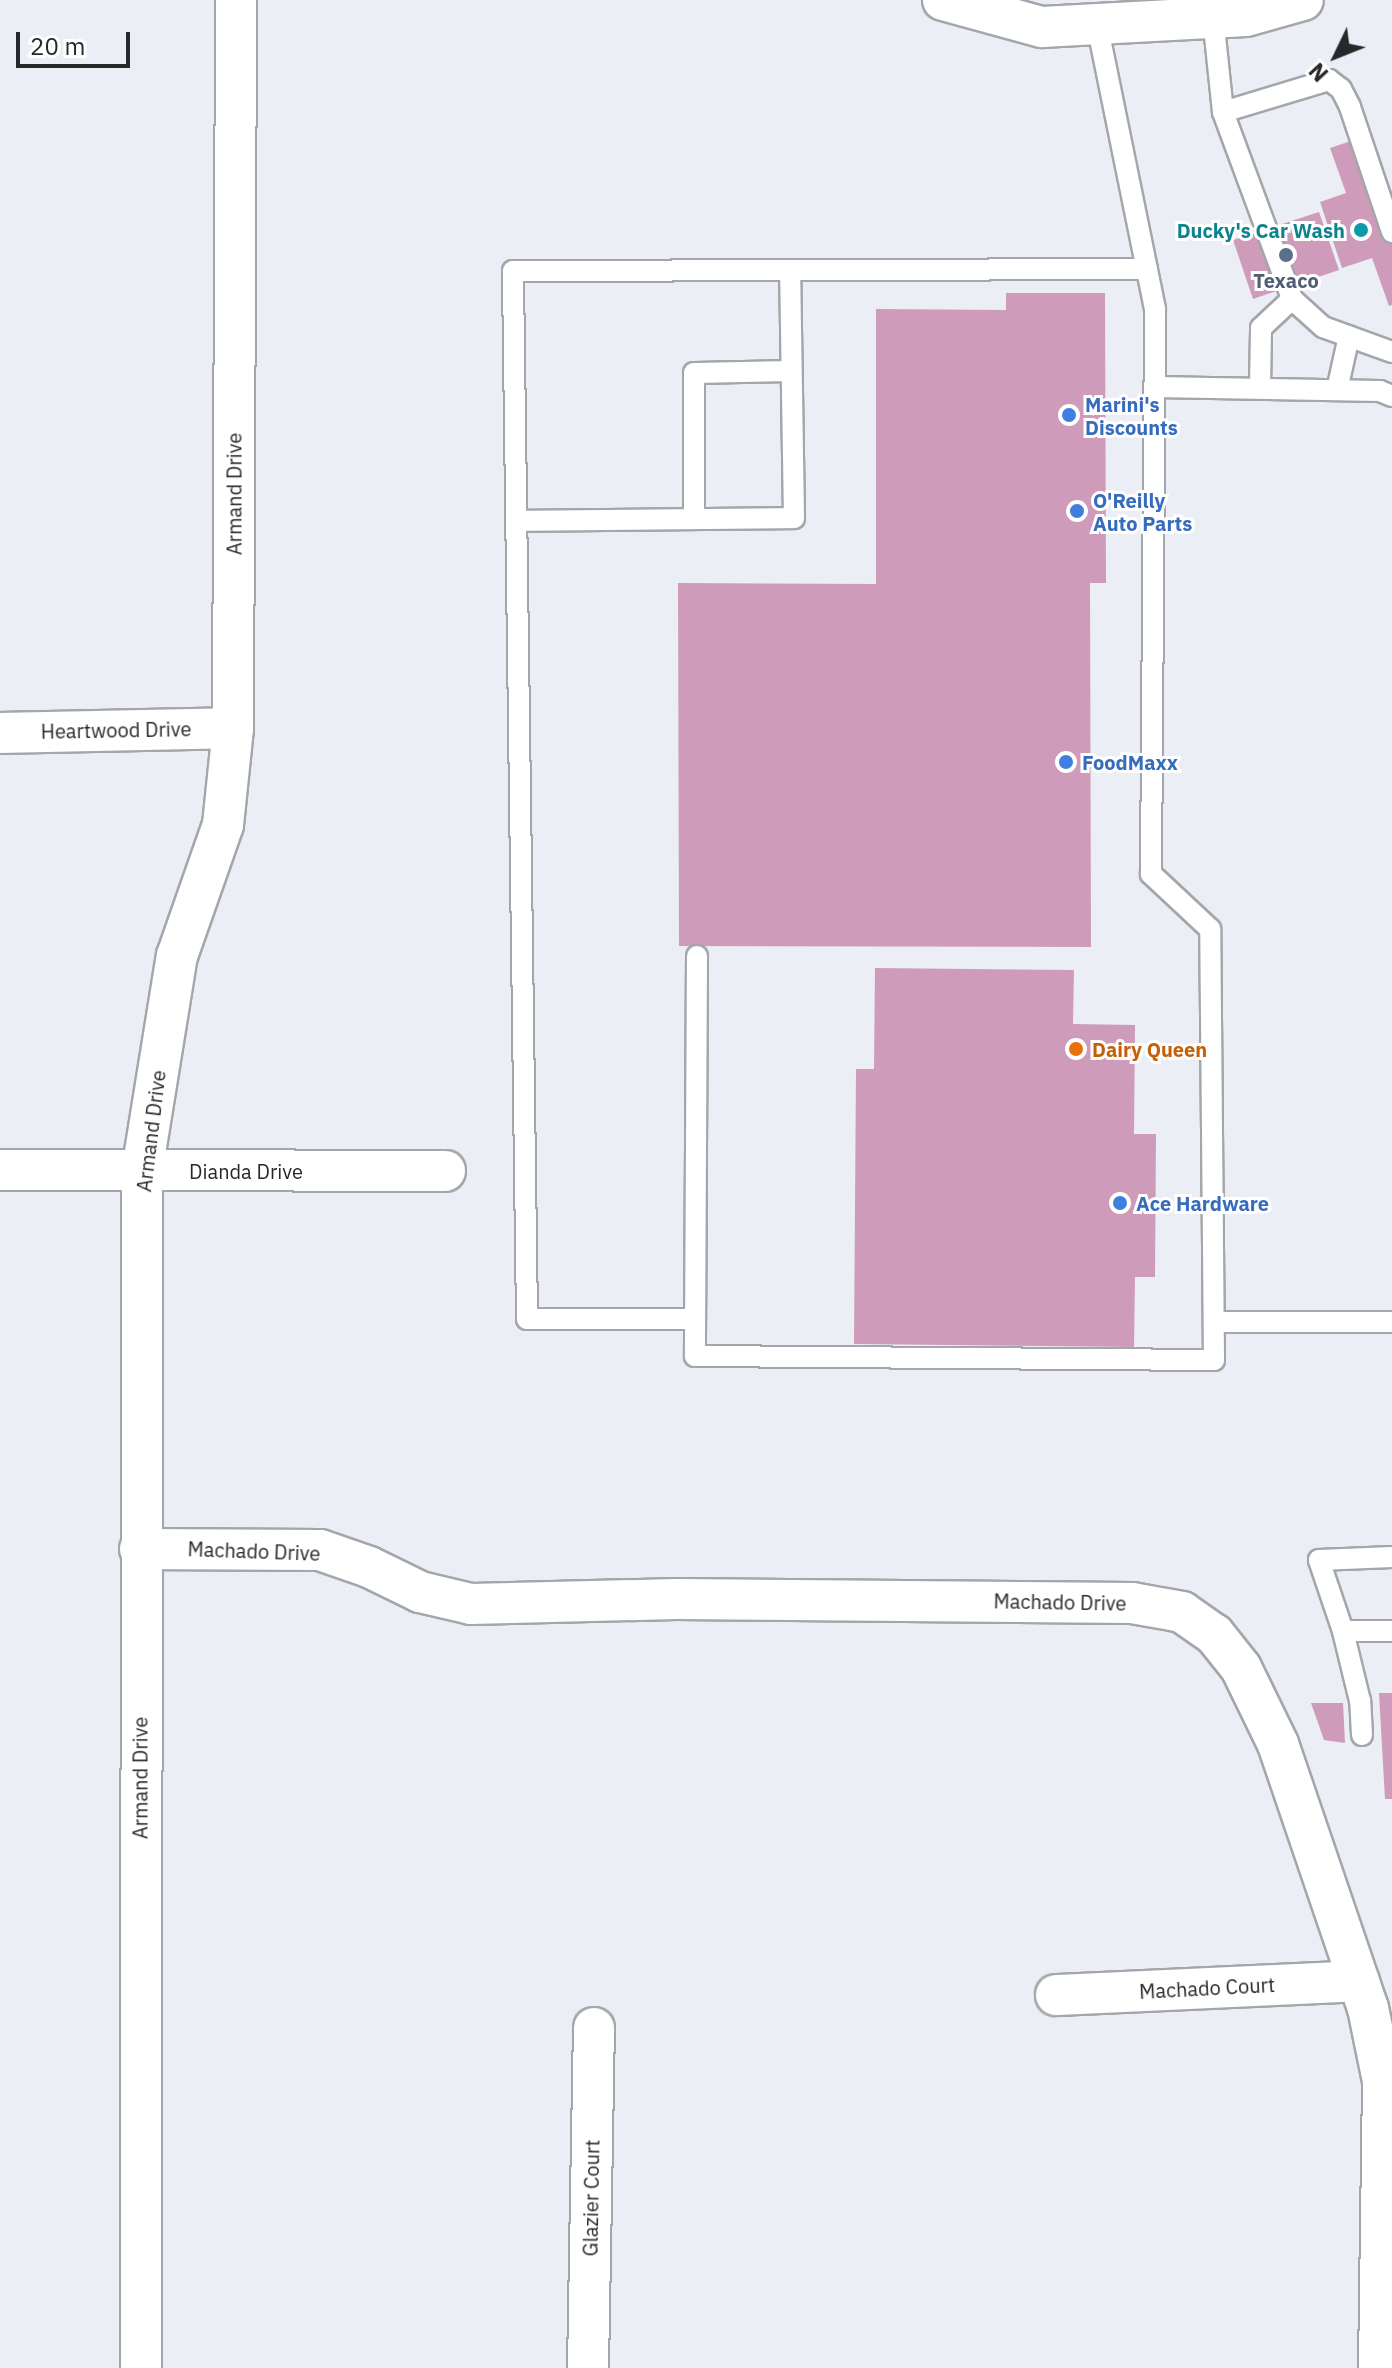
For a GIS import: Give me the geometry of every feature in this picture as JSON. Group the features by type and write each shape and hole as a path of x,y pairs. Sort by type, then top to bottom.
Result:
{"street":[{"name":"Armand Drive","path":"141,2368 142,1171 177,956 223,825 233,728 236,0"},
{"path":"943,0 1004,8 1042,27 1246,16 1291,2"},
{"name":"Heartwood Drive","path":"0,733 233,728"},
{"name":"Dianda Drive","path":"0,1170 445,1171"},
{"name":"Machado Drive","path":"140,1549 320,1550 369,1567 420,1592 471,1604 676,1599 1132,1603 1182,1612 1214,1634 1241,1668 1278,1744 1359,1981 1383,2081 1379,2368"},
{"name":"Machado Court","path":"1056,1995 1359,1981"},
{"name":"Glazier Court","path":"588,2368 594,2028"}],"lane":[{"path":"1213,17 1223,112 1292,299 1323,327 1392,352"},
{"path":"697,956 695,1356 1214,1360 1210,929 1151,874 1155,309 1097,24"},
{"path":"1223,112 1329,80 1341,89 1350,107 1392,232"},
{"path":"695,1319 527,1319 513,271 1147,269"},
{"path":"517,521 794,518 790,270"},
{"path":"1260,388 1261,328 1292,299"},
{"path":"1337,390 1349,336"},
{"path":"694,519 694,373 791,371"},
{"path":"1155,387 1380,391 1392,396"},
{"path":"1214,1322 1392,1322"},
{"path":"1362,1735 1360,1701 1343,1631 1319,1560 1392,1557"},
{"path":"1343,1631 1392,1631"}],"building":[{"name":"Ducky's Car Wash","path":"1372,134 1392,193 1392,305 1389,306 1372,258 1342,268 1320,202 1346,193 1330,148"},
{"name":"Texaco","path":"1319,212 1339,270 1253,299 1233,240"},
{"path":"1006,293 1105,293 1106,583 1090,583 1091,947 679,946 678,583 876,584 876,309 1006,310"},
{"path":"875,968 1074,970 1073,1024 1135,1025 1134,1134 1156,1134 1155,1277 1135,1277 1134,1347 854,1344 856,1069 874,1069"},
{"path":"1379,1693 1392,1693 1392,1799 1385,1799"},
{"path":"1311,1703 1343,1703 1345,1743 1324,1740"}],"place":[{"name":"Ducky's Car Wash","path":"1361,230"},
{"name":"Texaco","path":"1286,255"},
{"name":"Marini's Discounts","path":"1069,415"},
{"name":"O'Reilly Auto Parts","path":"1077,511"},
{"name":"FoodMaxx","path":"1066,762"},
{"name":"Dairy Queen","path":"1076,1049"},
{"name":"Ace Hardware","path":"1120,1203"}]}
